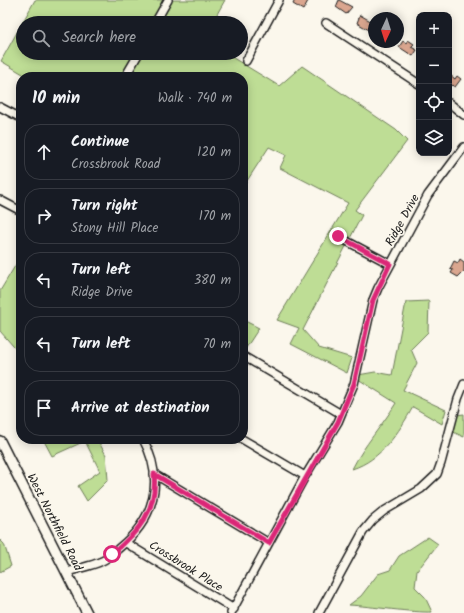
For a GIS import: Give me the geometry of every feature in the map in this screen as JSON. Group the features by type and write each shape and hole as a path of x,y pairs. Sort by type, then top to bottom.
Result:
{"main road":[{"name":"West Northfield Road","path":"0,441 87,613"}],"street":[{"path":"159,16 168,0"},
{"path":"248,57 279,0"},
{"path":"326,24 416,82"},
{"path":"128,72 135,60"},
{"path":"452,105 464,115"},
{"path":"0,107 16,115"},
{"name":"Ridge Drive","path":"232,611 341,414 354,384 373,300 390,264 428,195 464,147"},
{"path":"0,200 16,208"},
{"path":"338,236 390,264"},
{"path":"248,359 341,414"},
{"path":"320,613 363,532 373,520 384,510 422,489 437,474 442,463 458,399 464,384"},
{"path":"248,442 306,476"},
{"path":"67,572 102,561 126,543 150,510 155,492 154,474 151,457 145,444"},
{"path":"154,474 269,543"},
{"name":"Crossbrook Place","path":"126,543 232,611"}],"green space":[{"path":"35,0 225,0 216,16 26,16"},
{"path":"16,34 16,60 236,60 279,86 302,66 396,130 407,141 355,210 362,215 303,330 319,348 352,358 347,373 291,344 299,328 277,320 348,203 280,168 286,155 269,147 248,179 248,72 20,72 1,61"},
{"path":"16,264 16,349 0,331 0,291"},
{"path":"429,301 428,332 411,349 417,363 403,390 446,410 442,424 413,407 402,426 388,444 372,459 352,469 396,403 358,379 358,375 375,372 392,375 406,302"},
{"path":"248,322 259,328 248,345"},
{"path":"464,414 464,437 451,431 456,415"},
{"path":"46,444 78,444 52,456"},
{"path":"86,444 100,444 106,455 108,480 87,501 78,486 100,471"},
{"path":"428,537 438,544 417,571 415,587 425,597 432,612 349,605 361,596 378,574 390,570 399,556"},
{"path":"0,540 4,544 11,566 0,572"}],"building":[{"path":"295,0 308,1 303,10 293,4"},
{"path":"339,0 352,7 346,14 336,7"},
{"path":"360,15 368,20 368,29 357,23"},
{"path":"408,40 414,44 411,47 416,50 413,56 401,48 404,48 404,42 406,43"},
{"path":"457,76 461,79 455,87 452,85 452,77 455,79"},
{"path":"460,259 464,262 464,271 458,277 451,273 453,270 450,269 454,261 458,263"}],"route":[{"path":"112,554 126,543 150,510 155,492 154,474 269,543 304,478 338,422 354,384 373,300 390,264 338,236"}]}
